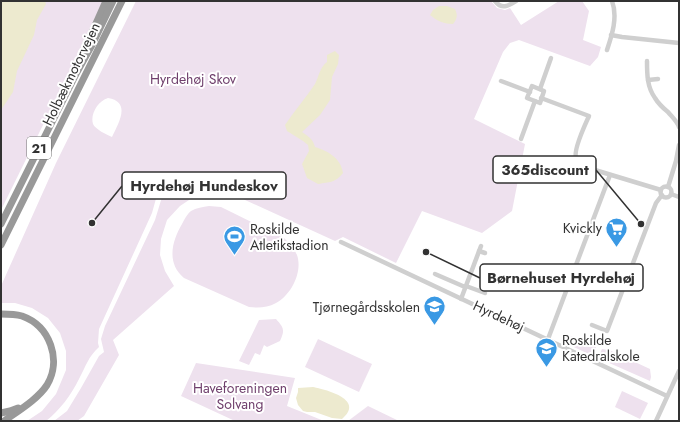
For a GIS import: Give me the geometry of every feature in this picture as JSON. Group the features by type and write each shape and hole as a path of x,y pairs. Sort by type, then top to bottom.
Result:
{"highway":[{"path":"77,72 106,1"},
{"name":"Holbækmotorvejen","path":"1,224 113,1"},
{"name":"Holbækmotorvejen","path":"1,245 122,1"},
{"path":"110,25 126,1"},
{"path":"1,314 22,316 33,321 42,329 49,339 53,350 54,363 52,374 39,395 4,421"},
{"path":"1,412 10,411 27,404"}],"street":[{"path":"495,1 498,5 505,7 516,1"},
{"path":"607,50 615,13 612,1"},
{"path":"611,35 679,43"},
{"path":"540,89 551,58"},
{"path":"647,61 649,88 655,100 674,119 679,127"},
{"path":"648,80 658,79"},
{"path":"501,81 530,92"},
{"path":"532,86 544,91 540,103 527,98 530,92 532,86"},
{"path":"541,98 589,116 576,150 576,157 580,164 661,193 667,197 671,194"},
{"path":"521,139 535,101"},
{"path":"671,194 671,190 668,186 676,161 679,145"},
{"path":"548,339 610,175"},
{"path":"592,325 607,330 656,203 663,187 668,186"},
{"path":"671,194 679,197"},
{"name":"Hyrdehøj","path":"341,242 667,396"},
{"name":"Hyrdehøj","path":"461,299 480,248 485,253"},
{"name":"Hyrdehøj","path":"436,274 486,293"},
{"path":"656,421 679,371"}],"green space":[{"path":"1,1 103,1 1,210"},
{"name":"Hyrdehøj Skov","path":"136,1 491,1 497,8 505,10 510,8 521,25 559,1 582,1 589,11 583,40 601,47 598,57 590,66 519,40 510,43 503,52 474,119 525,144 512,211 482,233 422,211 396,263 343,237 335,241 221,189 195,196 180,206 167,220 161,239 160,255 165,271 174,286 113,340 119,355 84,416 77,421 54,421 67,411 99,356 104,352 101,339 105,326 155,220 162,197 157,195 152,213 99,329 99,347 90,358 69,396 56,412 46,421 27,421 42,411 56,394 66,370 66,351 60,333 48,318 32,308 15,303 1,303 1,286 56,163","holes":["108,98 115,100 120,104 121,114 120,120 112,137 96,128 92,120 94,112 101,102"]},
{"name":"Roskilde Atletikstadion","path":"209,206 221,207 284,238 294,250 297,255 298,262 297,276 291,289 276,303 266,307 249,307 184,278 178,272 172,252 178,231 191,211 197,208"},
{"path":"276,319 283,329 283,334 280,341 267,347 264,345 260,355 255,353 249,365 239,361 259,320"},
{"path":"566,334 596,347 593,356 561,341"},
{"path":"318,339 372,364 359,392 305,367"},
{"path":"602,349 609,350 650,369 650,381 598,358"},
{"name":"Haveforeningen Solvang","path":"196,363 295,378 287,406 324,421 235,421 181,396"},
{"path":"622,391 648,403 640,419 615,407"},
{"path":"368,406 399,421 348,421"}],"shaded area":[{"path":"1,1 45,1 46,4 37,20 34,35 17,71 13,92 1,110"},
{"path":"439,6 447,6 455,9 457,17 453,24 441,22 430,15 433,10"},
{"path":"335,51 339,55 338,64 332,77 330,100 320,115 302,132 312,140 315,147 329,153 337,159 343,173 335,180 318,184 307,178 302,164 309,151 308,145 287,131 285,125 315,84 321,69 327,62 327,55"},
{"path":"313,387 335,393 347,401 349,406 348,412 342,419 332,418 315,412 303,411 298,405 296,398 298,388"}],"place":[{"name":"Hyrdehøj Hundeskov","path":"92,223"},
{"name":"365discount","path":"641,224"},
{"name":"Kvickly","path":"617,248"},
{"name":"Børnehuset Hyrdehøj","path":"426,252"},
{"name":"Roskilde Atletikstadion","path":"235,256"},
{"name":"Tjørnegårdsskolen","path":"435,326"},
{"name":"Roskilde Katedralskole","path":"546,368"}]}
